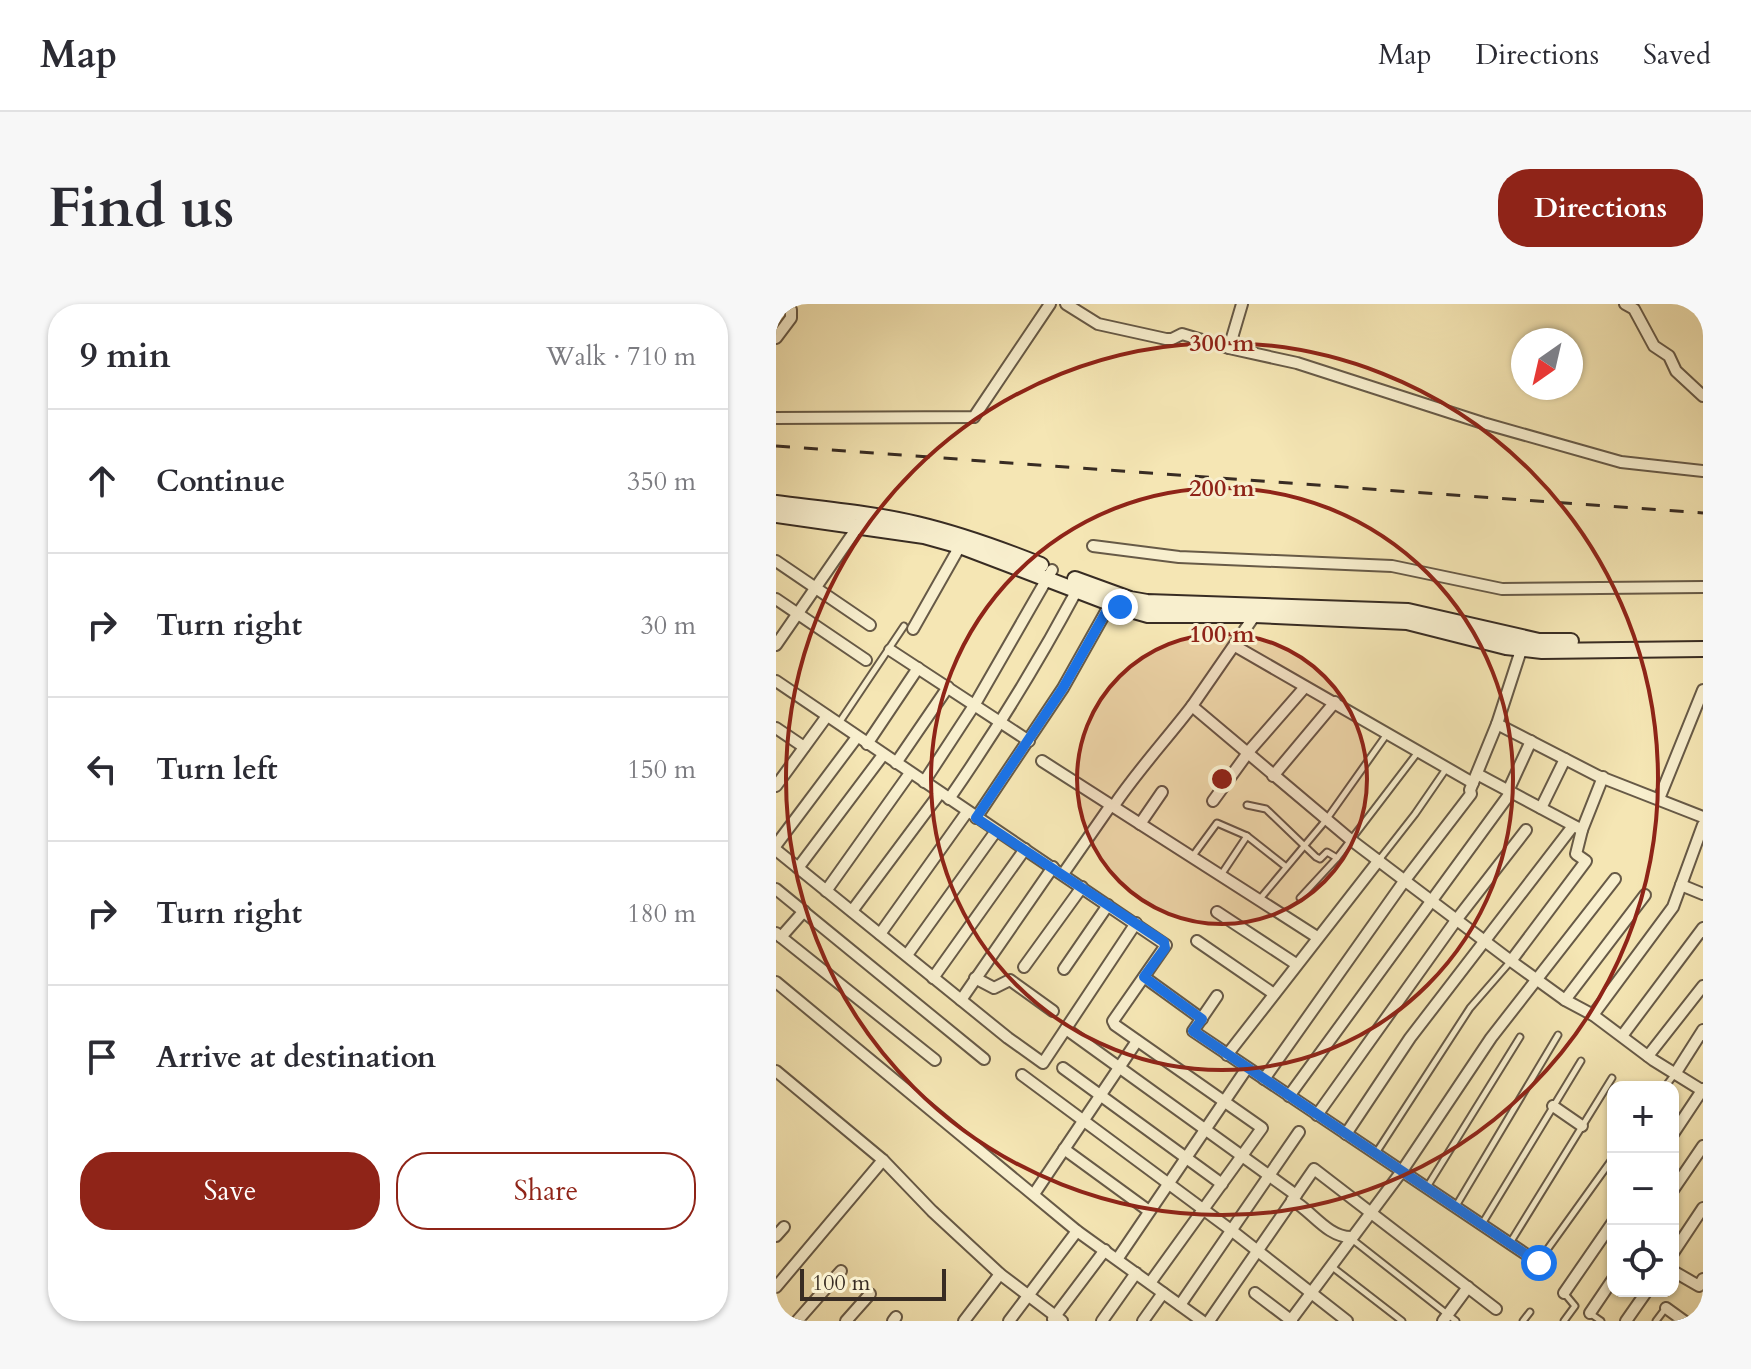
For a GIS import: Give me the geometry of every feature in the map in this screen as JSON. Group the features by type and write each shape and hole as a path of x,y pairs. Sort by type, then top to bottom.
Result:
{"street":[{"path":"776,338 791,318 787,304"},
{"path":"776,418 974,417 1050,304"},
{"path":"1066,304 1098,324 1166,339 1182,334 1297,363 1483,423 1621,462 1703,471"},
{"path":"1229,348 1242,304"},
{"path":"1632,306 1654,346 1669,356 1676,371 1703,396"},
{"path":"776,503 863,519 960,546 1050,574 1077,590 1114,599 1408,611 1523,643 1703,649"},
{"path":"776,515 918,524 965,538 1148,615 1255,615 1407,622 1506,647 1539,641 1703,640"},
{"path":"777,642 863,519"},
{"path":"908,628 960,546"},
{"path":"1093,546 1179,557 1392,566 1502,589 1703,587"},
{"path":"776,561 870,625"},
{"path":"924,782 975,704 1050,574"},
{"path":"852,911 1002,723 1077,590"},
{"path":"776,599 866,660"},
{"path":"880,934 1029,741 1114,599"},
{"path":"1063,874 1139,769 1192,706 1255,615"},
{"path":"1264,1079 1405,880 1471,794 1523,643"},
{"path":"1235,646 1446,768 1510,792 1577,828"},
{"path":"890,650 1029,741"},
{"path":"867,744 918,668"},
{"path":"776,681 1166,945 1113,1021 1262,1128 1150,1283"},
{"path":"896,763 948,687"},
{"path":"1213,801 1305,687"},
{"path":"1659,799 1703,690"},
{"path":"1273,776 1335,702"},
{"path":"1192,706 1351,840 1511,961 1648,1056 1703,1090 1679,1125"},
{"path":"776,786 780,772 827,716"},
{"path":"1497,724 1603,777 1703,817"},
{"path":"776,728 804,747"},
{"path":"857,737 776,847 933,978 1043,1063 1136,923"},
{"path":"1289,1096 1510,792 1531,741"},
{"path":"798,868 883,755"},
{"path":"1541,808 1565,759"},
{"path":"1042,761 1317,937"},
{"path":"826,891 910,773"},
{"path":"1346,1134 1410,1038 1484,940 1577,828 1603,777"},
{"path":"1140,824 1162,792"},
{"path":"1593,1015 1673,907 1703,825"},
{"path":"1511,961 1586,861 1576,854 1577,828"},
{"path":"1317,1115 1457,919 1526,830"},
{"path":"907,955 996,831"},
{"path":"933,978 1025,849"},
{"path":"1227,1055 1379,860"},
{"path":"961,1000 1053,867"},
{"path":"1255,1293 1292,1320 1402,1171 1491,1038 1615,879"},
{"path":"1681,885 1703,894"},
{"path":"1024,967 1082,887"},
{"path":"776,889 984,1059"},
{"path":"1565,1000 1645,895"},
{"path":"1064,969 1108,905"},
{"path":"804,911 779,935 935,1060"},
{"path":"1217,912 1296,964"},
{"path":"1622,1036 1703,928"},
{"path":"1197,941 1274,994"},
{"path":"1144,977 1202,1019"},
{"path":"975,978 994,988 1010,980 1053,1011"},
{"path":"776,982 989,1161 1196,1319"},
{"path":"1648,1056 1703,986"},
{"path":"1217,996 1193,1031 1539,1263"},
{"path":"1066,1029 1268,1175 1329,1230 1342,1237 1351,1237"},
{"path":"1675,1074 1703,1030"},
{"path":"1034,1194 1137,1041"},
{"path":"1063,1068 1222,1184"},
{"path":"1118,1258 1247,1068"},
{"path":"776,1071 883,1160 1000,1274 1057,1319 1105,1250"},
{"path":"1022,1075 1231,1230 1347,1321"},
{"path":"1553,1106 1582,1126"},
{"path":"1180,1305 1299,1132"},
{"path":"1679,1181 1703,1146"},
{"path":"1064,1149 1149,1211"},
{"path":"776,1287 883,1160"},
{"path":"1209,1321 1314,1169 1496,1309"},
{"path":"1679,1244 1703,1208"},
{"path":"776,1236 784,1227"},
{"path":"1009,1321 1077,1231"},
{"path":"1564,1293 1607,1233"},
{"path":"797,1321 841,1271"},
{"path":"1102,1321 1136,1273"},
{"path":"1679,1273 1701,1282"},
{"path":"964,1321 1000,1274"},
{"path":"1449,1319 1468,1287"},
{"path":"1590,1313 1607,1288"},
{"path":"1143,1321 1163,1293"},
{"path":"846,1321 870,1294"},
{"path":"1626,1321 1643,1297"},
{"path":"1666,1308 1684,1321"}],"lane":[{"path":"839,724 908,628"},
{"path":"1259,900 1326,820 1388,733"},
{"path":"1300,898 1337,858 1419,751"},
{"path":"1379,860 1446,768"},
{"path":"1247,805 1266,809 1320,859 1327,852 1337,858"},
{"path":"1192,858 1217,823 1247,836 1285,866"},
{"path":"1220,875 1247,836"},
{"path":"1375,1154 1470,1008 1511,961"},
{"path":"1455,1207 1558,1035"},
{"path":"1426,1188 1520,1037"},
{"path":"1481,1224 1581,1061"},
{"path":"1670,1081 1675,1074"},
{"path":"1510,1243 1612,1078"},
{"path":"1539,1263 1607,1167"},
{"path":"1351,1237 1449,1319"},
{"path":"1331,1266 1402,1321"},
{"path":"1564,1293 1575,1306 1564,1321"},
{"path":"1656,1321 1666,1308"},
{"path":"1523,1321 1530,1312"},
{"path":"1590,1313 1601,1321"}],"railway":[{"path":"776,446 1703,513"}],"route":[{"path":"1120,607 1111,603 1063,688 976,818 1164,942 1165,948 1144,977 1202,1019 1193,1031 1539,1263"}]}
